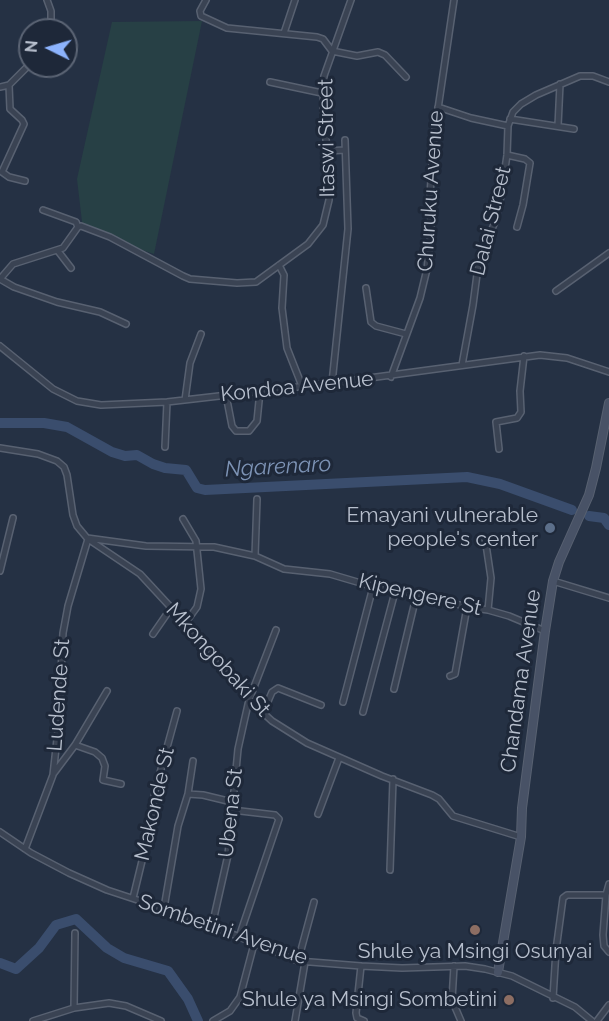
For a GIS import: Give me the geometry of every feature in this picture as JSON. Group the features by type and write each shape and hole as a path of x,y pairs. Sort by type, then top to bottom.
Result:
{"street":[{"path":"47,0 51,18"},
{"path":"206,0 200,11 201,16 227,28 317,37 323,39 332,51 357,56 378,52 385,55 406,77"},
{"path":"284,33 294,0"},
{"name":"Itaswi Street","path":"44,210 76,222 78,227 81,226 110,237 190,279 246,284 256,282 308,244 323,225 329,201 322,93 324,75 351,0"},
{"name":"Churuku Avenue","path":"391,377 420,298 427,269 431,232 432,153 454,0"},
{"path":"574,129 510,119 521,104 560,84 593,75 609,82"},
{"path":"0,87 9,85 18,76"},
{"path":"270,82 322,93"},
{"path":"558,126 560,84"},
{"path":"9,85 10,109 24,124 2,172 9,177 24,180"},
{"path":"438,107 471,118 508,126"},
{"name":"Dalai Street","path":"462,365 479,259 495,222 507,155 510,119"},
{"path":"332,383 348,229 345,140"},
{"path":"327,151 345,150"},
{"path":"507,155 525,159 530,163 517,227"},
{"path":"78,227 63,248 23,259 13,264 0,279 14,287 57,302 100,312 126,324"},
{"path":"58,251 71,268"},
{"path":"556,291 609,253"},
{"path":"279,265 284,275 282,299 287,348 302,386"},
{"path":"366,288 371,322 376,326 406,334"},
{"path":"185,400 190,363 201,334"},
{"name":"Kondoa Avenue","path":"0,346 53,389 77,401 118,406 391,377 525,356 554,355 609,372"},
{"path":"499,449 496,422 517,418 521,412 520,391 525,356"},
{"path":"226,395 232,426 236,431 249,431 257,421 260,392"},
{"path":"165,447 167,402"},
{"name":"Chandama Avenue","path":"498,972 521,837 522,808 553,581 588,495 609,403"},
{"path":"0,448 38,454 57,461 64,467 73,515 77,526 88,538"},
{"path":"255,556 257,498"},
{"path":"0,571 13,518"},
{"path":"183,519 195,537 201,589 200,599 186,622"},
{"name":"Kipengere St","path":"88,538 146,546 214,547 255,556 293,571 330,574 373,587 395,592 417,593 467,607 488,610 545,631"},
{"name":"Mkongobaki St","path":"88,538 140,574 221,662 249,700 272,721 307,743 339,758 439,799 453,816 521,837"},
{"name":"Ludende St","path":"25,849 53,775 58,730 63,633 68,606 88,538"},
{"path":"485,538 491,578 488,610"},
{"path":"553,581 609,597"},
{"path":"343,702 373,587"},
{"path":"363,712 395,592"},
{"path":"394,689 417,593"},
{"path":"450,676 455,674 467,607"},
{"path":"153,634 171,608"},
{"name":"Ubena St","path":"212,926 228,855 238,749 249,700 276,630"},
{"path":"263,712 272,692 278,687 321,705"},
{"path":"53,775 75,745 106,691"},
{"name":"Makonde St","path":"133,898 150,828 155,791 177,711"},
{"path":"75,745 95,752 102,758 105,766 103,780 121,784"},
{"path":"318,814 339,758"},
{"path":"164,908 178,826 188,794 193,760"},
{"path":"390,870 393,779"},
{"path":"188,794 232,802"},
{"path":"232,810 275,815 279,819 239,937"},
{"name":"Sombetini Avenue","path":"0,832 25,849 69,873 107,890 164,908 298,961 402,968 454,966 486,969 512,976 575,1007 592,1021"},
{"path":"609,884 606,895 603,940 609,952"},
{"path":"554,998 556,950 563,898 567,895 606,895"},
{"path":"298,961 314,902"},
{"path":"74,1008 75,933"},
{"path":"213,1021 230,1011 240,998 254,944"},
{"path":"295,1021 306,962"},
{"path":"361,966 356,1013 357,1018 364,1021"},
{"path":"454,966 452,1000 461,1021"},
{"path":"33,1021 74,1008 97,1004 121,1004 162,1021"},
{"path":"597,1021 609,1005"}],"green space":[{"path":"202,21 154,254 83,230 77,179 112,22"}],"waterway":[{"name":"Ngarenaro","path":"0,423 44,423 67,427 112,452 125,456 137,455 165,468 186,470 197,488 205,490 467,477 500,484 572,510"},
{"name":"Ngarenaro","path":"589,516 604,518 609,525"},
{"path":"0,963 16,969 39,948 56,925 76,919 107,948 124,958 168,971 188,999 198,1021"}],"place":[{"name":"Emayani vulnerable people's center","path":"550,528"},
{"name":"Shule ya Msingi Osunyai","path":"475,930"},
{"name":"Shule ya Msingi Sombetini","path":"509,1000"}]}
